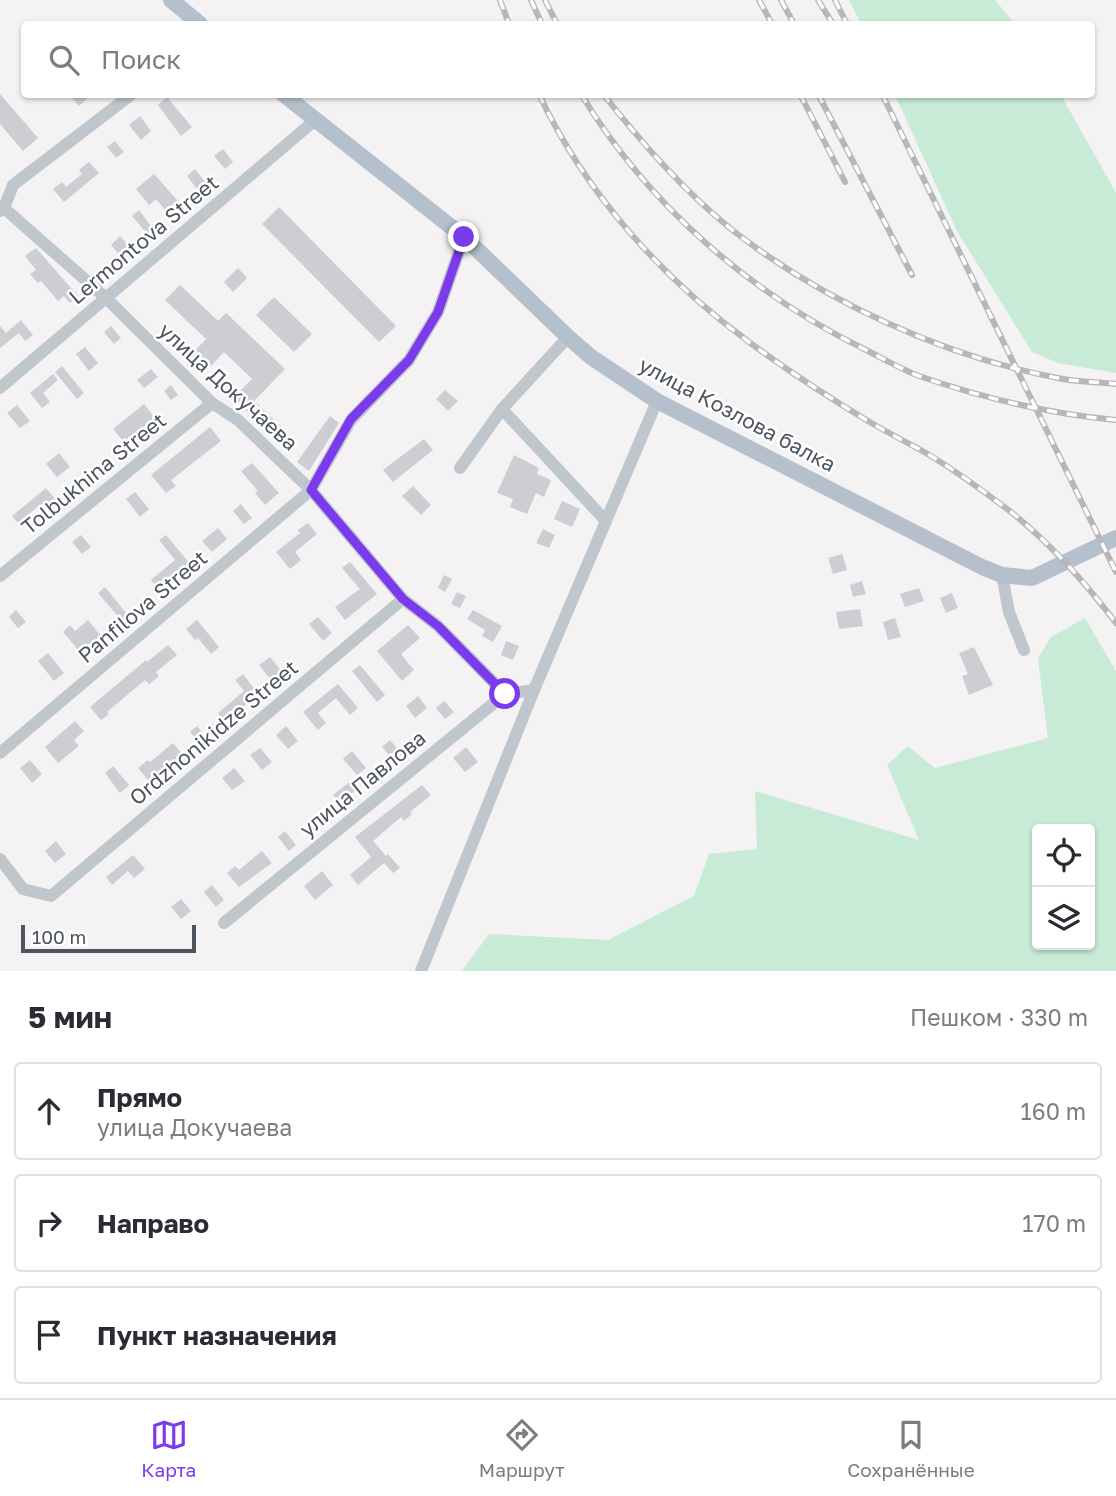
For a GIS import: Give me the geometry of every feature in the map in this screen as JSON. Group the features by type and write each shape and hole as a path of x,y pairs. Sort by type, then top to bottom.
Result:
{"main road":[{"path":"171,0 196,21"},
{"name":"улица Козлова балка","path":"288,98 464,237 591,357 657,401 1002,575"},
{"path":"1002,575 1032,578 1116,538"}],"street":[{"path":"2,209 13,185 127,98"},
{"name":"Lermontova Street","path":"0,388 314,121"},
{"name":"улица Докучаева","path":"2,209 106,298 212,403 238,420 311,490 403,599 438,626 505,694"},
{"path":"311,490 351,419 409,360 438,312 464,237"},
{"path":"460,468 502,410 568,337"},
{"path":"421,971 534,690 657,401"},
{"name":"Tolbukhina Street","path":"0,576 212,403"},
{"path":"502,410 606,521"},
{"name":"Panfilova Street","path":"0,752 311,490"},
{"path":"1002,575 1009,612 1024,650"},
{"name":"Ordzhonikidze Street","path":"0,859 23,889 51,896 403,599"},
{"path":"505,694 534,690"},
{"name":"улица Павлова","path":"224,923 505,694"}],"green space":[{"path":"849,0 995,0 1012,21 860,21"},
{"path":"896,98 1063,98 1116,193 1116,373 1058,363 1032,352 957,231"},
{"path":"1085,618 1116,671 1116,971 462,971 489,934 608,940 694,896 709,854 757,849 755,791 919,840 887,765 908,746 935,768 1048,738 1038,658 1051,637"}],"building":[{"path":"0,94 38,138 23,151 0,124"},
{"path":"72,98 88,98 79,106"},
{"path":"168,98 192,127 181,136 158,105"},
{"path":"140,116 151,131 141,140 129,125"},
{"path":"115,141 124,152 116,158 107,147"},
{"path":"223,149 233,162 225,169 214,156"},
{"path":"89,162 99,173 64,202 53,189 62,182 66,187 82,174 79,170"},
{"path":"195,169 206,183 198,190 187,176"},
{"path":"154,174 183,207 171,217 156,199 149,205 136,189"},
{"path":"279,207 396,326 379,342 262,224"},
{"path":"139,210 154,230 148,235 132,216"},
{"path":"120,236 132,250 122,258 111,245"},
{"path":"36,248 78,296 70,303 64,296 58,301 41,281 38,283 30,274 36,270 25,256"},
{"path":"238,268 247,278 233,292 224,282"},
{"path":"180,285 218,321 226,313 285,369 254,401 285,430 276,439 233,398 252,379 224,352 206,371 190,356 206,339 165,300"},
{"path":"274,297 312,334 294,352 256,315"},
{"path":"21,320 33,335 25,341 19,333 0,348 0,326 6,333"},
{"path":"111,326 121,338 114,344 104,332"},
{"path":"85,347 98,363 89,371 76,354"},
{"path":"62,366 84,393 77,399 55,372"},
{"path":"151,369 158,377 144,388 137,380"},
{"path":"53,374 58,380 43,393 50,402 42,408 30,393"},
{"path":"171,385 178,395 171,400 164,391"},
{"path":"445,390 458,401 448,411 436,399"},
{"path":"144,404 155,418 124,442 113,429"},
{"path":"17,405 30,421 20,428 7,413"},
{"path":"330,416 339,423 309,471 297,462"},
{"path":"210,427 221,441 171,480 176,486 166,493 151,475"},
{"path":"424,439 433,450 393,482 383,470"},
{"path":"59,453 70,467 57,477 46,464"},
{"path":"514,455 539,468 537,474 551,480 544,497 536,493 527,514 510,507 513,499 497,493"},
{"path":"252,463 279,493 265,505 255,493 258,491 241,471"},
{"path":"413,486 431,505 421,515 402,496"},
{"path":"46,488 55,499 44,508 41,504 18,523 12,516"},
{"path":"135,492 149,509 140,517 126,499"},
{"path":"562,501 580,509 572,527 554,519"},
{"path":"241,504 252,518 244,524 233,511"},
{"path":"308,523 317,534 295,552 301,560 290,569 276,552"},
{"path":"218,528 227,539 212,552 202,541"},
{"path":"543,529 555,535 549,548 536,543"},
{"path":"81,535 91,547 82,554 72,542"},
{"path":"166,535 191,565 161,592 151,580 175,560 159,540"},
{"path":"842,554 847,570 833,574 828,558"},
{"path":"350,562 377,594 345,620 335,607 360,589 342,568"},
{"path":"444,575 452,579 445,592 438,588"},
{"path":"862,581 866,594 853,597 850,585"},
{"path":"105,587 127,614 121,620 98,593"},
{"path":"919,588 924,601 905,607 900,594"},
{"path":"457,592 466,596 460,608 451,604"},
{"path":"952,593 958,608 946,613 940,598"},
{"path":"860,609 863,626 839,629 836,612"},
{"path":"16,610 26,622 18,628 9,617"},
{"path":"473,610 502,626 493,642 482,636 485,630 467,619"},
{"path":"318,617 332,633 323,641 309,624"},
{"path":"895,618 901,637 888,640 883,622"},
{"path":"88,620 104,640 94,649 89,644 80,652 63,632 70,625 75,631"},
{"path":"197,620 219,647 211,654 198,638 195,640 186,629"},
{"path":"408,625 420,638 401,654 414,670 402,681 377,651"},
{"path":"506,641 519,646 513,660 501,655"},
{"path":"168,645 177,655 156,672 159,676 149,684 145,680 101,720 90,707"},
{"path":"974,647 993,685 969,695 962,676 968,674 959,653"},
{"path":"48,653 64,673 54,681 38,661"},
{"path":"270,657 284,674 273,682 259,665"},
{"path":"360,665 385,695 377,702 352,671"},
{"path":"243,674 258,694 225,722 218,713 244,691 235,680"},
{"path":"338,684 358,708 350,715 336,698 318,713 326,723 318,730 303,712"},
{"path":"418,696 427,708 415,718 406,706"},
{"path":"444,701 454,712 445,719 436,708"},
{"path":"75,721 84,731 74,740 79,746 58,763 45,747"},
{"path":"197,726 206,737 199,742 190,732"},
{"path":"286,726 298,741 288,749 276,735"},
{"path":"390,740 402,754 393,760 382,747"},
{"path":"173,743 183,755 149,781 138,768"},
{"path":"466,747 478,762 465,772 453,758"},
{"path":"260,748 272,762 262,770 250,755"},
{"path":"352,751 366,768 357,775 343,759"},
{"path":"30,760 42,774 32,783 20,768"},
{"path":"113,766 129,785 120,793 105,773"},
{"path":"234,768 245,781 232,790 222,778"},
{"path":"352,780 358,788 340,803 333,795"},
{"path":"422,785 431,795 410,812 412,814 404,821 401,817 373,841 400,868 393,873 384,863 358,885 350,875 371,857 355,837"},
{"path":"285,831 296,845 289,851 278,837"},
{"path":"56,841 66,854 55,863 45,851"},
{"path":"262,851 272,863 239,887 227,873 235,866 239,870"},
{"path":"133,855 145,869 134,878 128,871 112,885 106,877"},
{"path":"322,871 333,885 315,900 304,886"},
{"path":"212,885 224,900 216,907 204,892"},
{"path":"181,899 191,911 181,919 171,907"}],"railway":[{"path":"500,0 508,21"},
{"path":"531,0 541,21"},
{"path":"545,0 556,21"},
{"path":"759,0 770,21"},
{"path":"781,0 792,21"},
{"path":"818,0 831,21"},
{"path":"835,0 846,21"},
{"path":"541,98 579,166 603,199 656,262 686,290 749,342 793,373 868,421 943,463 1011,512 1067,564 1116,623"},
{"path":"584,98 608,135 670,209 743,274 823,327 906,370 943,384 1041,409 1116,420"},
{"path":"606,98 680,182 731,229 767,256 846,303 888,324 975,357 1063,379 1116,384"},
{"path":"802,98 845,182"},
{"path":"820,98 912,275"},
{"path":"884,98 1116,572"}],"route":[{"path":"464,237 438,312 409,360 351,419 311,490 403,599 438,626 505,694"}]}
